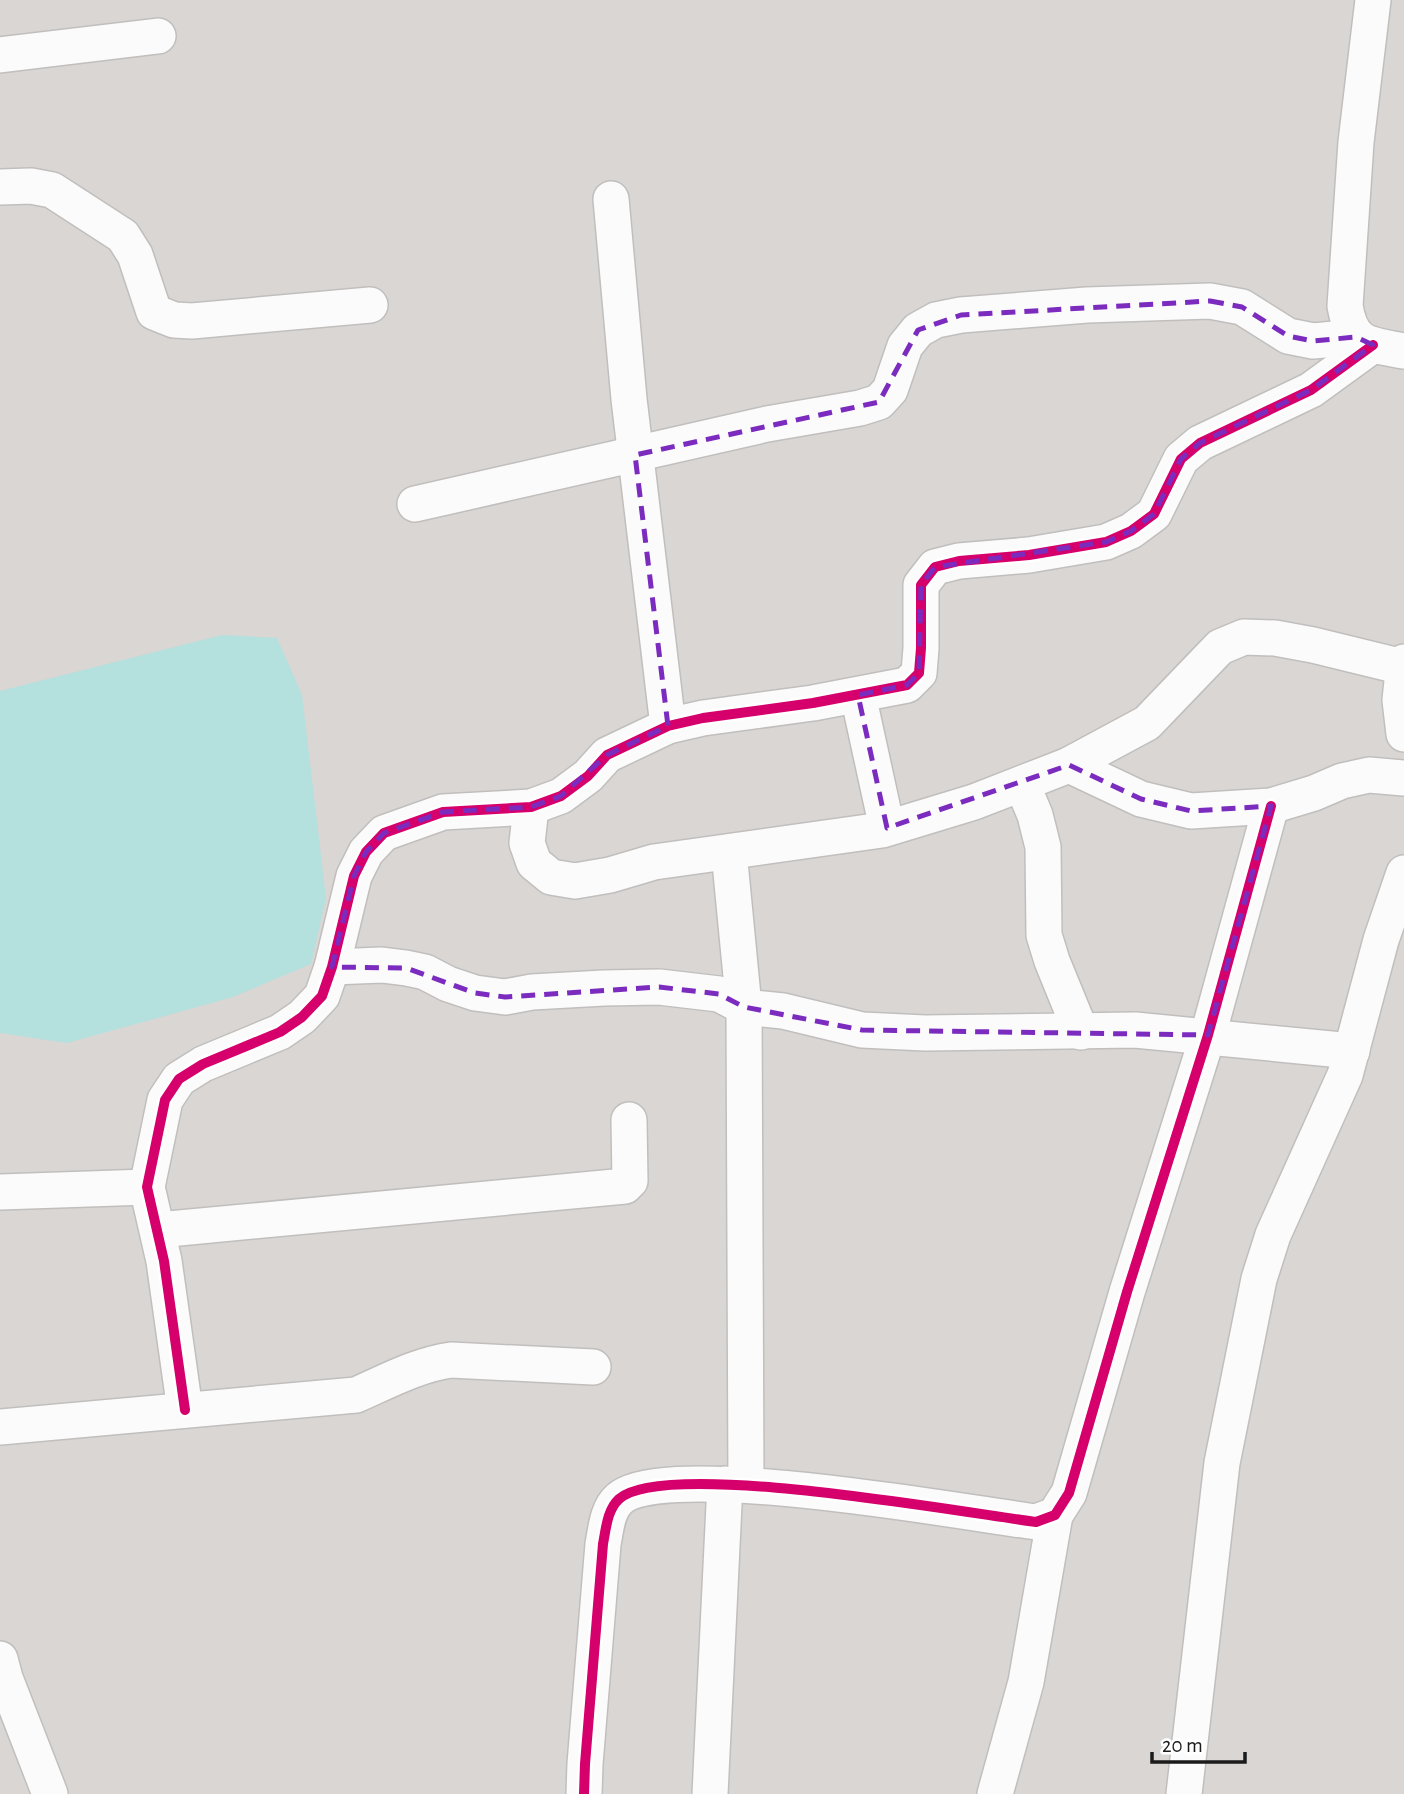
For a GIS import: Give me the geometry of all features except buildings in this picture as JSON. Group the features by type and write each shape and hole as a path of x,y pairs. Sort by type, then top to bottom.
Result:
{"street":[{"path":"1373,0 1356,142 1345,306 1348,325 1378,345"},
{"path":"0,55 158,36"},
{"path":"0,187 31,186 52,190 124,236 135,255 154,312 174,320 203,320 370,305"},
{"path":"611,199 635,455 668,726"},
{"path":"415,504 767,424 860,408 879,402 890,390 905,346 918,330 936,320 961,315 1087,305 1210,301 1242,307 1288,336 1313,341 1378,345"},
{"path":"185,1410 158,1230 146,1187 165,1100 179,1080 203,1064 280,1032 302,1017 322,996 332,967 354,876 366,852 384,833 443,812 531,807 561,796 588,776 607,755 668,726 906,685 919,673 920,585 935,567 959,561 1029,555 1105,542 1131,531 1154,514 1181,460 1200,443 1311,390 1378,345"},
{"path":"531,807 527,843 534,863 551,877 575,881 610,875 654,862 887,828 939,814 1069,765 1147,723 1220,647 1244,637 1275,638 1403,665 1400,700 1404,734"},
{"path":"858,695 887,828"},
{"path":"1069,765 1141,799 1191,811 1271,806 1342,781 1369,775 1404,778"},
{"path":"1022,783 1035,815 1043,847 1044,934 1081,1032"},
{"path":"995,1794 1026,1682 1055,1515 1069,1493 1127,1292 1208,1035 1271,806"},
{"path":"710,1794 735,1484 744,1007 729,852"},
{"path":"1184,1794 1222,1463 1259,1279 1273,1235 1345,1075 1381,940 1404,873"},
{"path":"332,967 382,965 405,968 425,972 448,984 475,993 505,997 532,992 659,987 719,994 744,1007 783,1011 862,1030 925,1033 1135,1030 1352,1051"},
{"path":"158,1230 625,1186 630,1181 629,1120"},
{"path":"0,1192 146,1187"},
{"path":"0,1427 356,1395 406,1371 451,1360 593,1367"},
{"path":"584,1794 584,1764 603,1544 608,1516 619,1498 645,1488 687,1484 735,1484 1036,1522 1055,1515"},
{"path":"0,1659 9,1691 50,1794"}],"highlighted area":[{"path":"1210,301 1242,307 1288,336 1313,341 1356,337 1373,345 1311,390 1200,443 1181,459 1154,514 1131,531 1106,542 935,567 921,585 919,673 907,685 858,695 887,828 1069,765 1141,799 1191,811 1271,806 1208,1035 862,1030 744,1007 719,994 659,987 505,997 475,993 406,968 332,967 354,876 366,852 384,833 443,812 531,807 561,796 607,755 668,726 635,455 879,402 918,330 961,315"}],"shaded area":[{"path":"0,0 1404,0 1404,1794 0,1794"}],"water":[{"path":"222,635 277,638 302,695 326,898 311,964 233,997 67,1043 0,1033 0,691"}],"cycle path":[{"path":"185,1410 164,1261 147,1187 165,1100 179,1079 203,1064 280,1032 302,1017 322,996 332,967 354,876 366,852 384,833 443,812 531,807 561,796 588,776 607,755 668,726 907,685 919,673 921,585 935,567 959,561 1029,555 1106,542 1131,531 1154,514 1181,459 1200,443 1311,390 1373,345"},
{"path":"584,1794 603,1544 609,1514 619,1499 647,1488 693,1484 752,1486 885,1500 1036,1522 1055,1515 1069,1493 1127,1292 1208,1035 1271,806"}]}
